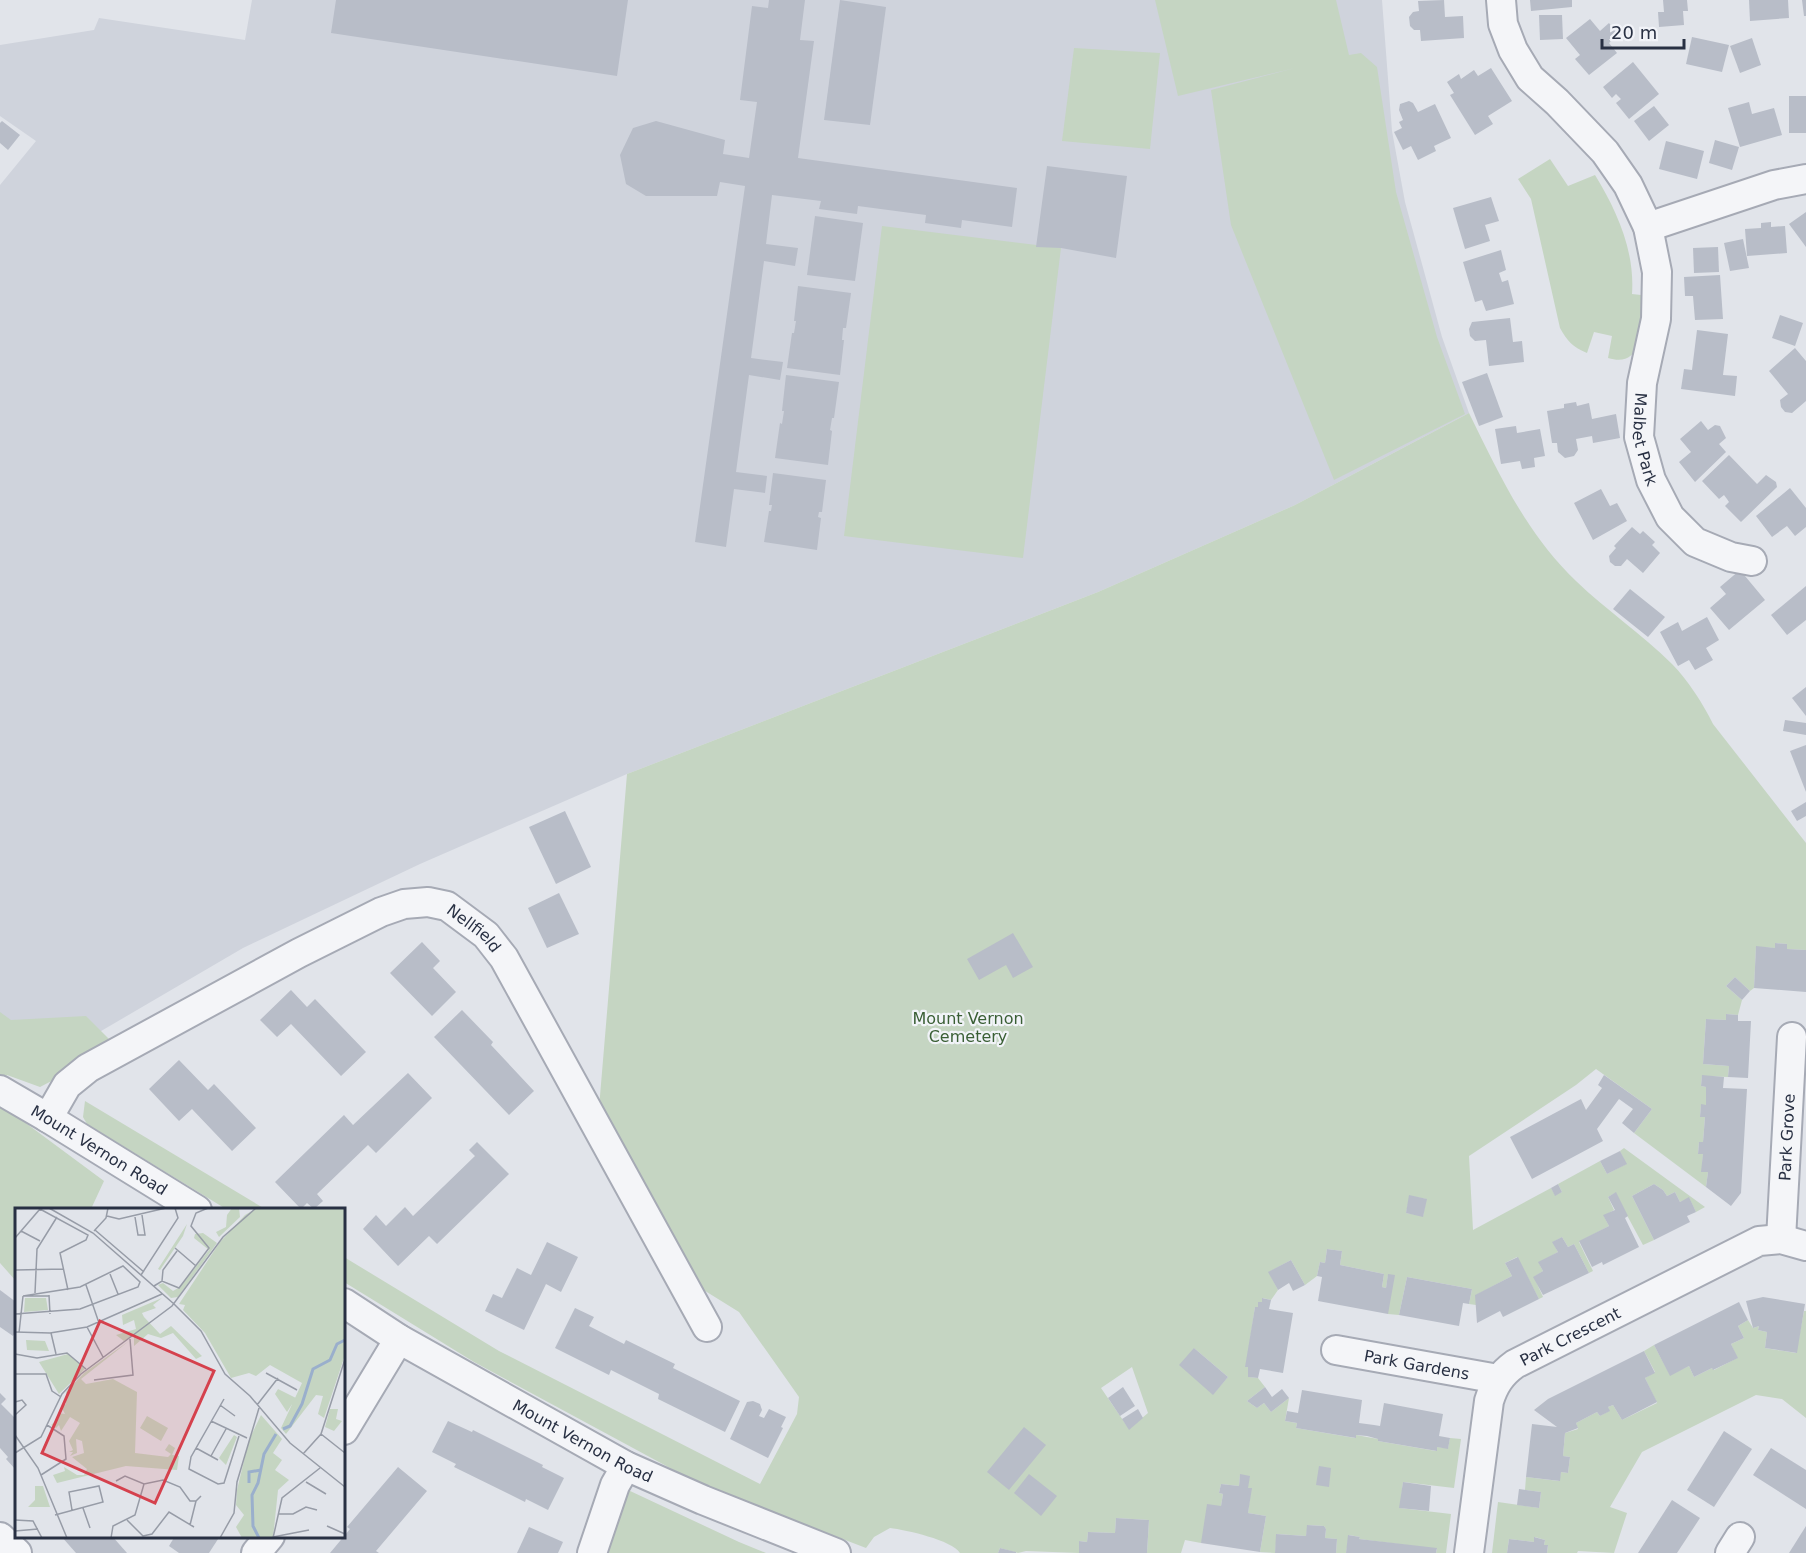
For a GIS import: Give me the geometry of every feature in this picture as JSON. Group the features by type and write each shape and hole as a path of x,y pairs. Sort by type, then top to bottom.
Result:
{"street":[{"name":"Malbet Park","path":"1501,0 1503,24 1513,50 1530,78 1557,102 1605,152 1628,185 1648,227 1657,272 1656,319 1642,383 1639,437 1651,480 1670,517 1695,542 1731,556 1752,561"},
{"path":"1648,227 1774,185 1806,179"},
{"name":"Nellfield","path":"48,1118 67,1085 88,1068 298,953 381,912 404,904 428,902 447,906 486,935 504,958 707,1327"},
{"name":"Park Grove","path":"1792,1037 1794,1243"},
{"name":"Mount Vernon Road","path":"0,1090 195,1208"},
{"name":"Park Crescent","path":"1498,1379 1515,1364 1759,1241 1794,1243"},
{"name":"Mount Vernon Road","path":"345,1305 399,1339 626,1466 703,1500 836,1553"},
{"path":"345,1428 399,1339"},
{"name":"Park Gardens","path":"1336,1350 1498,1379"},
{"path":"1469,1553 1489,1401 1498,1379"},
{"path":"592,1553 615,1485 626,1466"},
{"path":"0,1537 17,1553"},
{"path":"256,1553 268,1538"}],"shaded area":[{"path":"252,0 1382,0 1392,131 1405,202 1442,337 1469,413 1295,505 1098,592 627,774 420,864 243,948 43,1065 0,1036 0,185 36,141 0,116 0,45 94,30 99,18 245,40"}],"green space":[{"path":"1155,0 1336,0 1349,55 1361,53 1377,67 1396,192 1437,337 1465,414 1334,480 1231,225 1211,90 1295,68 1178,96"},
{"path":"1074,48 1160,53 1150,149 1062,141"},
{"path":"1550,159 1568,186 1595,175 1617,217 1631,262 1632,294 1641,295 1641,329 1636,350 1630,357 1621,360 1608,358 1612,336 1594,332 1587,353 1571,343 1560,328 1531,199 1518,179"},
{"path":"882,226 1061,248 1023,558 844,536"},
{"name":"Mount Vernon Cemetery","path":"1469,413 1515,502 1542,543 1576,581 1649,642 1678,670 1695,692 1713,724 1806,843 1806,950 1787,949 1787,944 1775,943 1775,948 1756,947 1754,988 1750,991 1735,977 1726,986 1742,1000 1738,1015 1726,1014 1726,1020 1706,1019 1703,1064 1729,1066 1728,1077 1702,1076 1701,1086 1706,1087 1706,1105 1701,1105 1700,1117 1705,1117 1703,1142 1699,1142 1698,1154 1703,1154 1702,1172 1708,1172 1706,1187 1634,1133 1652,1109 1596,1069 1576,1085 1469,1156 1473,1230 1551,1188 1555,1195 1562,1192 1558,1184 1600,1161 1607,1174 1626,1164 1620,1151 1624,1148 1705,1207 1696,1212 1689,1198 1680,1202 1675,1192 1667,1196 1654,1184 1632,1196 1654,1240 1643,1245 1615,1193 1608,1197 1614,1210 1604,1216 1609,1226 1579,1242 1593,1271 1589,1273 1574,1244 1568,1247 1562,1237 1553,1242 1558,1252 1539,1263 1543,1271 1534,1277 1543,1297 1539,1299 1517,1257 1505,1263 1512,1276 1476,1295 1476,1305 1469,1304 1472,1289 1407,1277 1399,1315 1388,1314 1388,1275 1386,1288 1382,1287 1384,1274 1340,1265 1342,1251 1327,1249 1325,1263 1320,1262 1317,1276 1305,1285 1291,1260 1269,1272 1278,1290 1271,1300 1263,1298 1262,1302 1258,1302 1258,1307 1255,1307 1246,1367 1248,1367 1249,1377 1258,1378 1265,1387 1247,1401 1257,1408 1264,1403 1271,1412 1289,1398 1285,1421 1297,1423 1296,1428 1355,1438 1356,1435 1436,1451 1437,1447 1448,1448 1450,1438 1461,1439 1454,1488 1403,1482 1400,1508 1451,1514 1446,1553 1436,1553 1437,1549 1359,1539 1360,1537 1349,1535 1346,1553 1336,1553 1337,1539 1325,1538 1324,1526 1308,1525 1306,1536 1277,1534 1275,1553 1260,1552 1266,1516 1248,1513 1251,1488 1248,1488 1240,1475 1239,1486 1221,1484 1219,1493 1223,1494 1221,1506 1201,1543 1185,1540 1181,1553 1147,1553 1149,1520 1116,1518 1115,1533 1088,1532 1087,1542 1079,1541 1079,1553 1026,1551 1018,1553 1000,1548 998,1553 960,1553 939,1540 890,1528 874,1537 866,1548 713,1489 683,1475 474,1362 345,1283 345,1258 499,1351 760,1484 797,1414 799,1397 739,1312 702,1289 599,1108 627,774 1098,592 1295,505","holes":["1410,1196 1426,1199 1423,1216 1406,1213","1194,1348 1228,1377 1213,1394","1132,1367 1148,1413 1129,1429 1101,1388"]},
{"path":"0,1012 11,1020 86,1016 109,1039 65,1074 40,1087 7,1075 0,1089"},
{"path":"85,1101 263,1208 224,1208 87,1124 83,1117"},
{"path":"0,1104 104,1181 91,1208 15,1208 15,1280 0,1263"},
{"path":"1804,1311 1806,1311 1806,1418 1782,1399 1756,1395 1642,1452 1610,1507 1627,1513 1614,1553 1578,1551 1577,1553 1547,1553 1548,1546 1544,1545 1545,1540 1535,1537 1534,1542 1509,1539 1507,1553 1492,1553 1498,1502 1539,1508 1541,1492 1525,1490 1526,1477 1559,1481 1561,1472 1568,1473 1570,1457 1563,1456 1565,1433 1578,1429 1576,1423 1597,1412 1600,1416 1609,1411 1608,1407 1613,1405 1622,1420 1657,1403 1645,1378 1655,1372 1644,1351 1654,1345 1670,1375 1689,1366 1694,1377 1737,1358 1731,1344 1744,1338 1738,1326 1748,1320 1753,1328 1759,1326 1758,1330 1767,1332 1765,1348 1796,1353"},
{"path":"628,1490 739,1542 766,1553 605,1553"}],"building":[{"path":"336,0 628,0 617,76 331,33"},
{"path":"769,0 805,0 800,40 814,41 798,158 1017,188 1012,227 962,220 961,228 925,223 926,215 858,206 857,214 819,209 821,201 772,195 766,244 798,248 795,266 764,261 751,358 783,362 780,380 749,375 736,472 767,476 765,493 734,489 726,547 695,542 745,186 720,182 717,196 646,196 626,184 620,155 633,128 656,121 725,140 723,154 749,158 757,102 740,100 752,6 768,8"},
{"path":"840,0 886,7 870,125 824,120"},
{"path":"1444,0 1445,17 1463,16 1464,38 1421,41 1420,30 1414,30 1410,26 1409,17 1413,12 1419,11 1418,1"},
{"path":"1530,0 1572,0 1572,7 1531,11"},
{"path":"1663,0 1687,0 1688,11 1683,11 1684,25 1659,27 1658,12 1664,12"},
{"path":"1749,0 1788,0 1789,18 1750,21"},
{"path":"1802,0 1806,0 1806,16 1804,16"},
{"path":"1539,15 1562,15 1563,39 1540,40"},
{"path":"1590,19 1600,31 1609,23 1618,35 1609,43 1617,53 1589,75 1575,59 1580,55 1566,38"},
{"path":"1692,37 1729,45 1722,72 1686,64"},
{"path":"1752,38 1761,65 1740,73 1730,46"},
{"path":"1633,62 1659,94 1629,119 1616,103 1621,99 1616,94 1612,98 1603,87"},
{"path":"1491,68 1512,101 1488,116 1493,124 1475,135 1450,95 1454,93 1447,82 1459,74 1461,79 1474,70 1478,76"},
{"path":"1789,96 1806,96 1806,133 1789,133"},
{"path":"1409,101 1413,103 1418,112 1435,104 1451,138 1434,146 1436,151 1418,160 1411,146 1403,150 1394,132 1402,128 1399,122 1403,120 1399,110 1400,104"},
{"path":"1749,102 1752,114 1774,108 1782,135 1740,147 1728,108"},
{"path":"1654,106 1669,125 1649,141 1634,121"},
{"path":"2,121 20,135 8,150 0,143 0,123"},
{"path":"1715,140 1739,147 1732,170 1709,163"},
{"path":"1666,141 1704,151 1697,179 1659,169"},
{"path":"1047,166 1127,176 1116,258 1061,248 1036,247"},
{"path":"1491,197 1499,221 1485,225 1490,241 1465,249 1453,208"},
{"path":"1806,212 1806,247 1789,224"},
{"path":"815,216 863,223 855,281 807,275"},
{"path":"1771,222 1771,227 1785,226 1787,253 1747,256 1745,229 1761,228 1761,223"},
{"path":"1743,239 1749,268 1730,271 1724,243"},
{"path":"1718,247 1719,272 1694,273 1693,248"},
{"path":"1501,250 1506,270 1499,273 1502,282 1508,280 1514,304 1486,311 1482,300 1475,302 1463,262"},
{"path":"1720,275 1723,319 1695,320 1693,296 1685,296 1684,277"},
{"path":"798,286 851,293 846,328 843,328 840,375 787,368 796,321 794,321"},
{"path":"1780,315 1803,323 1795,346 1772,338"},
{"path":"1510,318 1513,342 1522,341 1524,362 1489,366 1486,340 1475,341 1470,336 1469,329 1472,322"},
{"path":"1697,330 1728,334 1723,375 1737,376 1735,396 1681,389 1684,369 1692,370"},
{"path":"1795,348 1806,361 1806,401 1792,413 1785,412 1781,407 1780,400 1788,394 1769,371"},
{"path":"1487,373 1503,417 1479,426 1462,382"},
{"path":"786,375 839,382 830,430 832,431 828,465 775,458 784,411 782,411"},
{"path":"1576,402 1577,406 1589,403 1592,419 1616,414 1620,438 1593,443 1592,436 1576,439 1578,450 1574,456 1565,458 1558,452 1557,443 1552,443 1547,411 1564,408 1564,404"},
{"path":"1701,421 1708,430 1715,425 1720,426 1726,438 1719,444 1726,452 1695,482 1679,462 1691,452 1680,439"},
{"path":"1516,426 1517,433 1540,429 1545,456 1534,458 1535,467 1522,469 1520,461 1501,464 1495,429"},
{"path":"1729,455 1757,484 1766,475 1776,482 1777,487 1741,522 1725,506 1729,502 1724,495 1719,499 1702,481"},
{"path":"773,473 826,480 822,512 819,512 818,517 821,518 817,550 764,542 772,505 769,505"},
{"path":"1790,488 1806,508 1806,527 1795,536 1787,526 1772,537 1756,516"},
{"path":"1601,489 1610,506 1617,503 1627,521 1593,540 1574,503"},
{"path":"1632,527 1640,534 1643,531 1655,542 1652,545 1660,553 1643,573 1627,559 1621,566 1615,566 1610,562 1609,556 1616,548 1614,546"},
{"path":"1740,570 1765,600 1729,630 1710,608 1726,594 1720,587"},
{"path":"1806,586 1806,620 1787,635 1771,615"},
{"path":"1630,589 1665,617 1648,637 1613,609"},
{"path":"1707,617 1719,640 1706,648 1713,660 1695,670 1689,660 1678,666 1660,632 1678,622 1682,631"},
{"path":"1806,687 1806,716 1792,698"},
{"path":"1785,720 1806,723 1806,735 1783,731"},
{"path":"1806,745 1806,792 1790,751"},
{"path":"1806,802 1806,816 1797,821 1791,811"},
{"path":"565,811 591,867 556,884 529,827"},
{"path":"559,893 579,934 547,948 528,908"},
{"path":"1013,933 1033,967 1013,978 1006,965 979,980 967,959"},
{"path":"422,942 440,961 433,968 456,992 432,1016 390,973"},
{"path":"1775,943 1787,944 1787,949 1806,950 1806,992 1754,988 1756,946 1775,948"},
{"path":"1735,977 1750,991 1742,1000 1726,986"},
{"path":"291,990 307,1007 315,999 366,1052 341,1076 291,1024 277,1037 260,1020"},
{"path":"462,1010 493,1042 491,1045 534,1091 509,1115 434,1037"},
{"path":"1726,1014 1738,1015 1738,1021 1751,1021 1748,1078 1728,1077 1729,1066 1703,1064 1706,1019 1726,1020"},
{"path":"179,1060 208,1090 214,1084 256,1128 232,1151 192,1109 179,1121 149,1089"},
{"path":"408,1073 432,1098 376,1153 368,1145 317,1194 323,1201 315,1208 307,1203 300,1208 275,1182 344,1115 353,1125"},
{"path":"1604,1075 1652,1109 1634,1133 1622,1123 1633,1109 1619,1099 1597,1129 1603,1141 1532,1179 1510,1137 1581,1099 1586,1110 1602,1088 1598,1085"},
{"path":"1702,1075 1724,1077 1723,1088 1747,1089 1741,1193 1731,1206 1706,1187 1708,1172 1701,1172 1703,1154 1698,1154 1699,1142 1703,1142 1705,1117 1700,1117 1701,1104 1706,1105 1706,1087 1701,1086"},
{"path":"477,1142 509,1174 437,1244 429,1236 398,1266 363,1229 376,1215 386,1226 405,1207 413,1216 475,1156 469,1150"},
{"path":"1620,1151 1627,1164 1607,1174 1600,1161"},
{"path":"1558,1184 1562,1192 1555,1196 1551,1188"},
{"path":"1654,1184 1667,1196 1675,1192 1680,1202 1689,1197 1696,1212 1687,1216 1690,1222 1654,1240 1632,1196"},
{"path":"1616,1192 1628,1216 1625,1218 1639,1247 1603,1265 1602,1262 1592,1267 1579,1241 1609,1226 1603,1215 1615,1210 1608,1197"},
{"path":"1409,1195 1427,1199 1423,1217 1406,1213"},
{"path":"1562,1237 1568,1247 1574,1244 1589,1273 1543,1295 1533,1277 1543,1271 1538,1262 1558,1252 1552,1242"},
{"path":"547,1242 578,1257 561,1292 546,1284 524,1330 485,1311 493,1294 502,1298 517,1268 531,1275"},
{"path":"1327,1249 1342,1251 1340,1265 1384,1274 1382,1287 1386,1288 1388,1274 1395,1275 1388,1314 1318,1301 1322,1277 1317,1276 1320,1262 1325,1263"},
{"path":"1518,1257 1539,1299 1503,1317 1500,1311 1477,1323 1475,1295 1512,1276 1505,1263"},
{"path":"1291,1260 1305,1285 1293,1291 1289,1283 1278,1290 1268,1272"},
{"path":"1407,1277 1472,1289 1469,1304 1463,1303 1459,1326 1399,1315"},
{"path":"0,1290 15,1301 15,1333 13,1336 0,1327"},
{"path":"1763,1297 1805,1304 1797,1353 1765,1348 1767,1332 1758,1330 1759,1326 1753,1328 1746,1301"},
{"path":"1262,1298 1271,1300 1269,1309 1293,1313 1283,1373 1260,1369 1258,1378 1248,1377 1248,1367 1245,1367 1255,1307 1258,1307 1258,1302 1262,1302"},
{"path":"1739,1302 1748,1320 1738,1326 1744,1338 1731,1344 1738,1358 1694,1377 1689,1366 1670,1376 1654,1345"},
{"path":"575,1308 594,1317 589,1326 624,1344 626,1340 675,1364 673,1368 740,1401 725,1432 658,1399 659,1394 611,1370 609,1375 555,1348"},
{"path":"1194,1348 1228,1377 1213,1395 1179,1365"},
{"path":"1644,1351 1655,1373 1645,1378 1657,1402 1622,1420 1613,1405 1608,1407 1610,1411 1600,1416 1597,1412 1576,1423 1578,1428 1565,1433 1563,1456 1570,1457 1568,1473 1561,1472 1560,1481 1526,1477 1532,1424 1557,1427 1534,1410 1548,1399"},
{"path":"1123,1387 1135,1406 1120,1416 1108,1398"},
{"path":"1265,1387 1272,1397 1282,1389 1289,1398 1271,1412 1264,1403 1257,1408 1247,1401"},
{"path":"1302,1390 1362,1400 1359,1423 1380,1426 1384,1403 1443,1414 1439,1436 1450,1438 1448,1449 1437,1447 1437,1451 1378,1441 1378,1439 1367,1436 1356,1435 1356,1438 1296,1428 1297,1423 1285,1421 1287,1411 1298,1413"},
{"path":"0,1393 6,1399 1,1404 15,1418 15,1469 0,1448"},
{"path":"753,1401 760,1404 762,1410 759,1416 764,1418 769,1409 786,1417 768,1458 730,1439 747,1402"},
{"path":"1138,1409 1143,1418 1129,1430 1122,1419"},
{"path":"448,1421 472,1432 473,1430 564,1478 548,1510 526,1499 525,1502 454,1467 456,1464 432,1452"},
{"path":"1024,1427 1046,1445 1009,1490 987,1472"},
{"path":"1724,1431 1752,1449 1714,1507 1687,1490"},
{"path":"1771,1448 1806,1470 1806,1509 1753,1475"},
{"path":"1319,1466 1331,1468 1329,1487 1316,1485"},
{"path":"398,1467 427,1491 376,1551 379,1553 330,1553 345,1538 350,1529 347,1527"},
{"path":"1029,1474 1057,1496 1041,1516 1014,1493"},
{"path":"1240,1474 1250,1476 1248,1488 1252,1488 1248,1513 1266,1516 1260,1552 1201,1543 1207,1504 1221,1506 1223,1494 1219,1493 1221,1484 1239,1486"},
{"path":"1403,1482 1431,1486 1429,1511 1399,1508"},
{"path":"1519,1489 1541,1492 1539,1508 1517,1505"},
{"path":"1672,1500 1700,1518 1677,1553 1638,1553"},
{"path":"1116,1518 1149,1520 1147,1553 1079,1553 1079,1541 1087,1542 1088,1532 1115,1533"},
{"path":"1307,1525 1324,1526 1325,1538 1337,1539 1336,1553 1275,1553 1276,1534 1306,1536"},
{"path":"1806,1526 1806,1553 1789,1553"},
{"path":"529,1527 563,1542 558,1553 517,1553"},
{"path":"1348,1535 1360,1537 1359,1539 1437,1548 1436,1553 1346,1553"},
{"path":"1534,1537 1545,1540 1544,1545 1548,1545 1547,1553 1507,1553 1509,1539 1534,1542"},
{"path":"63,1538 114,1538 127,1553 76,1553"},
{"path":"174,1538 219,1538 209,1553 179,1553 169,1546"},
{"path":"1000,1548 1016,1552 1016,1553 998,1553"}]}
